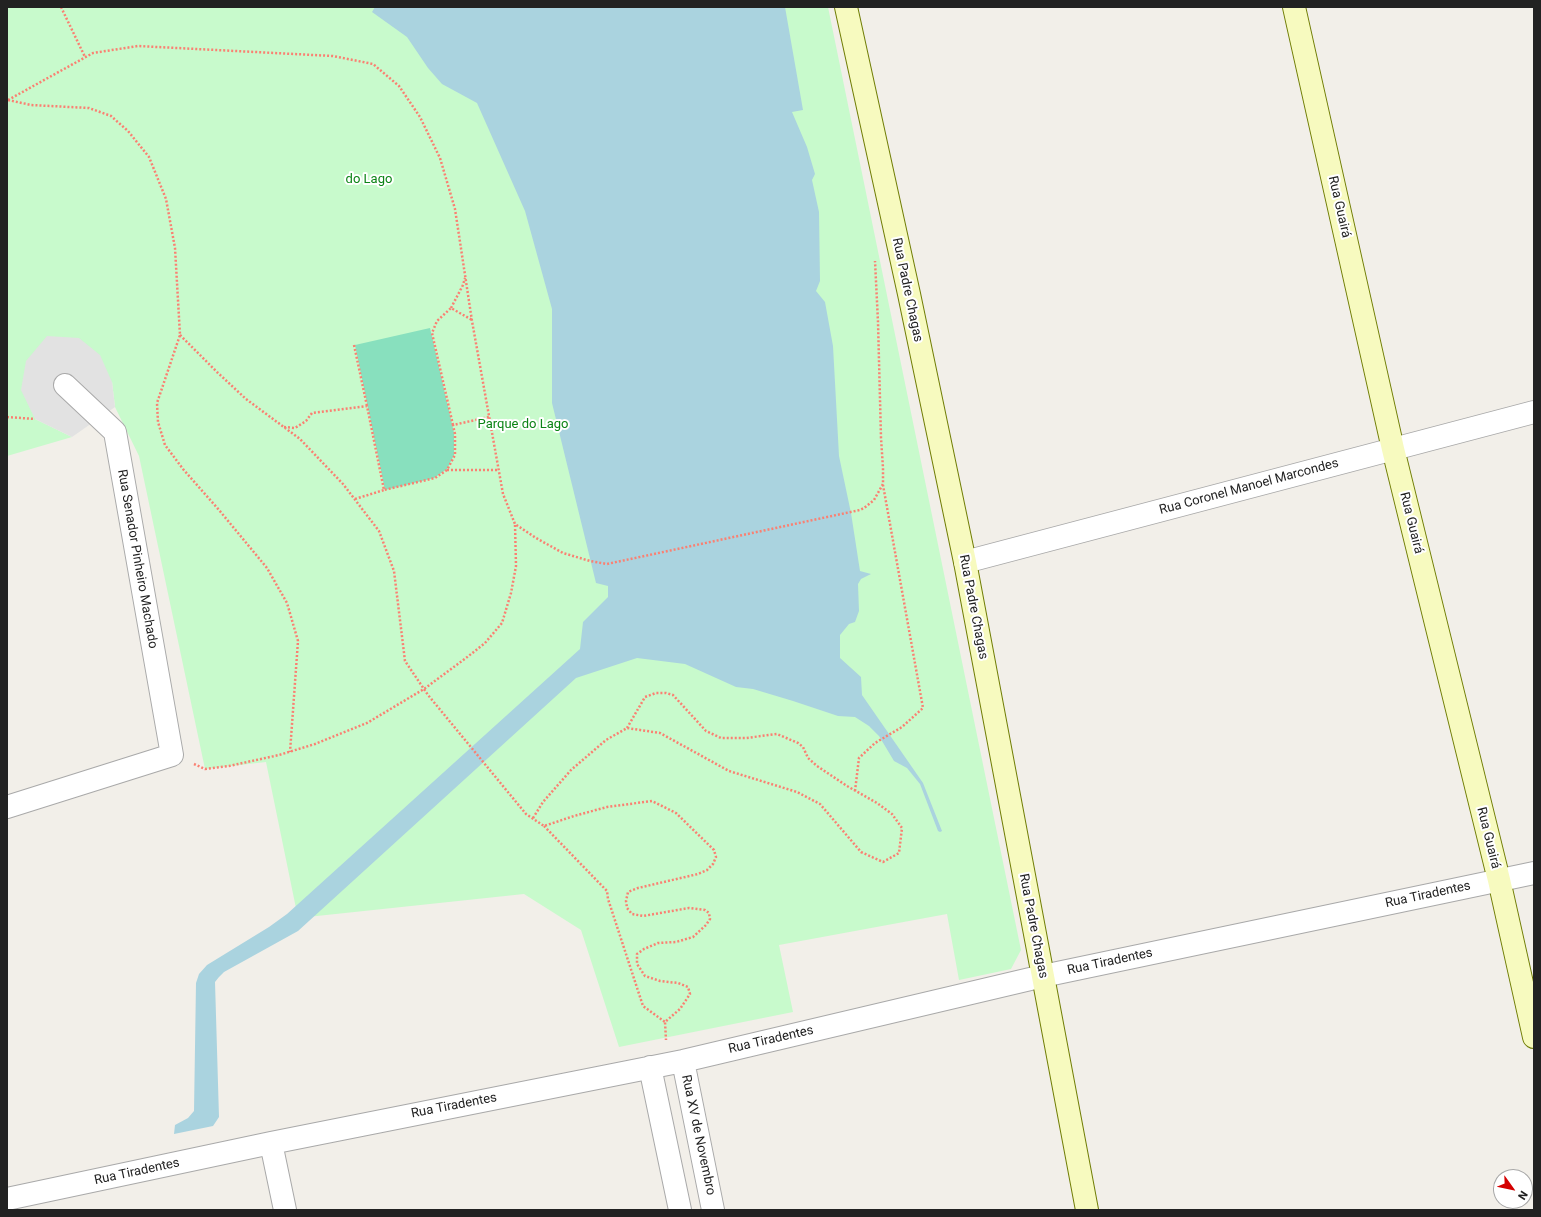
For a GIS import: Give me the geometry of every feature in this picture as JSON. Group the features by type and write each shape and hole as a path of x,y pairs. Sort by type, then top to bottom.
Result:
{"street":[{"name":"Rua Padre Chagas","path":"846,7 909,294 965,562 1087,1210"},
{"name":"Rua Guairá","path":"1294,7 1393,449 1499,880 1534,1038"},
{"name":"Rua Senador Pinheiro Machado","path":"65,385 115,432 172,755"},
{"name":"Rua Coronel Manoel Marcondes","path":"965,562 1534,412"},
{"path":"7,807 172,755"},
{"name":"Rua Tiradentes","path":"7,1199 270,1143 667,1064 1043,976 1499,880 1534,874"},
{"path":"667,1064 680,1210"},
{"name":"Rua XV de Novembro","path":"667,1064 713,1210"},
{"path":"270,1143 285,1210"}],"path":[{"path":"61,7 85,57"},
{"path":"7,100 93,52 138,46 333,56 372,64 399,86 420,117 440,158 455,209 472,321 498,470 503,494 515,524 516,566 511,593 502,623 485,643 424,689 367,723 315,744 290,752 229,766 205,769 172,755"},
{"path":"7,100 30,105 89,108 111,116 128,131 149,157 166,199 175,248 180,335 157,403 158,422 165,445 183,470 219,510 267,568 287,603 298,641 290,752"},
{"path":"855,791 859,758 875,743 902,727 923,708 883,484 878,322 874,255"},
{"path":"355,500 384,490 435,478 447,470 455,455 455,434 432,333 437,321 451,308 463,285 465,276"},
{"path":"451,308 472,321"},
{"path":"180,335 240,394 300,439 343,484 379,531 394,571 404,661 428,695 526,814 544,826 607,891 608,899 643,1006 665,1022"},
{"path":"354,345 384,490"},
{"path":"284,427 295,428 306,422 312,413 367,406"},
{"path":"7,417 35,419"},
{"path":"453,425 489,417"},
{"path":"447,470 498,470"},
{"path":"515,524 562,553 582,560 607,564 860,510 874,500 883,484"},
{"path":"533,818 543,802 571,770 606,740 627,728 645,697 656,693 666,693 673,695 706,731 721,738 746,738 777,734 798,743 803,747 808,758 817,766 892,814 902,828 899,853 883,862 861,852 820,804 797,792 729,771 660,733 627,728"},
{"path":"544,826 607,806 652,801 676,813 714,850 716,857 708,870 698,874 638,888 628,892 626,900 628,908 632,914 643,916 689,908 705,910 709,913 710,919 706,926 693,937 676,942 658,943 637,954 637,964 645,976 678,983 688,988 690,994 680,1009 665,1022"},
{"path":"665,1022 667,1064"}],"green space":[{"name":"Parque do Lago","path":"7,7 828,7 1021,950 1011,969 959,980 947,914 779,945 793,1012 619,1047 581,930 524,894 298,918 266,762 205,769 139,456 115,407 112,382 35,419 72,437 7,456"},
{"path":"430,328 454,433 454,455 447,469 434,478 385,490 355,345"}],"shaded area":[{"path":"47,336 79,338 100,355 112,382 115,407 72,437 35,419 21,390 26,361"}],"water":[{"path":"375,7 785,7 803,110 792,112 807,147 815,174 812,180 819,212 820,281 816,291 825,302 833,346 839,456 851,513 860,571 871,574 861,579 858,584 859,611 855,622 849,624 840,635 840,658 861,677 862,695 923,783 942,831 938,831 920,784 907,768 894,761 879,736 869,726 855,717 838,716 753,689 736,687 685,664 637,658 576,678 298,931 224,972 219,977 215,982 219,1117 213,1126 174,1134 175,1125 188,1118 194,1111 196,983 199,974 207,965 269,927 287,914 580,649 583,622 608,597 608,586 596,583 552,403 552,309 525,211 477,103 442,84 428,68 407,37 372,12"}],"park label":[{"name":"do Lago","path":"369,180"}]}
